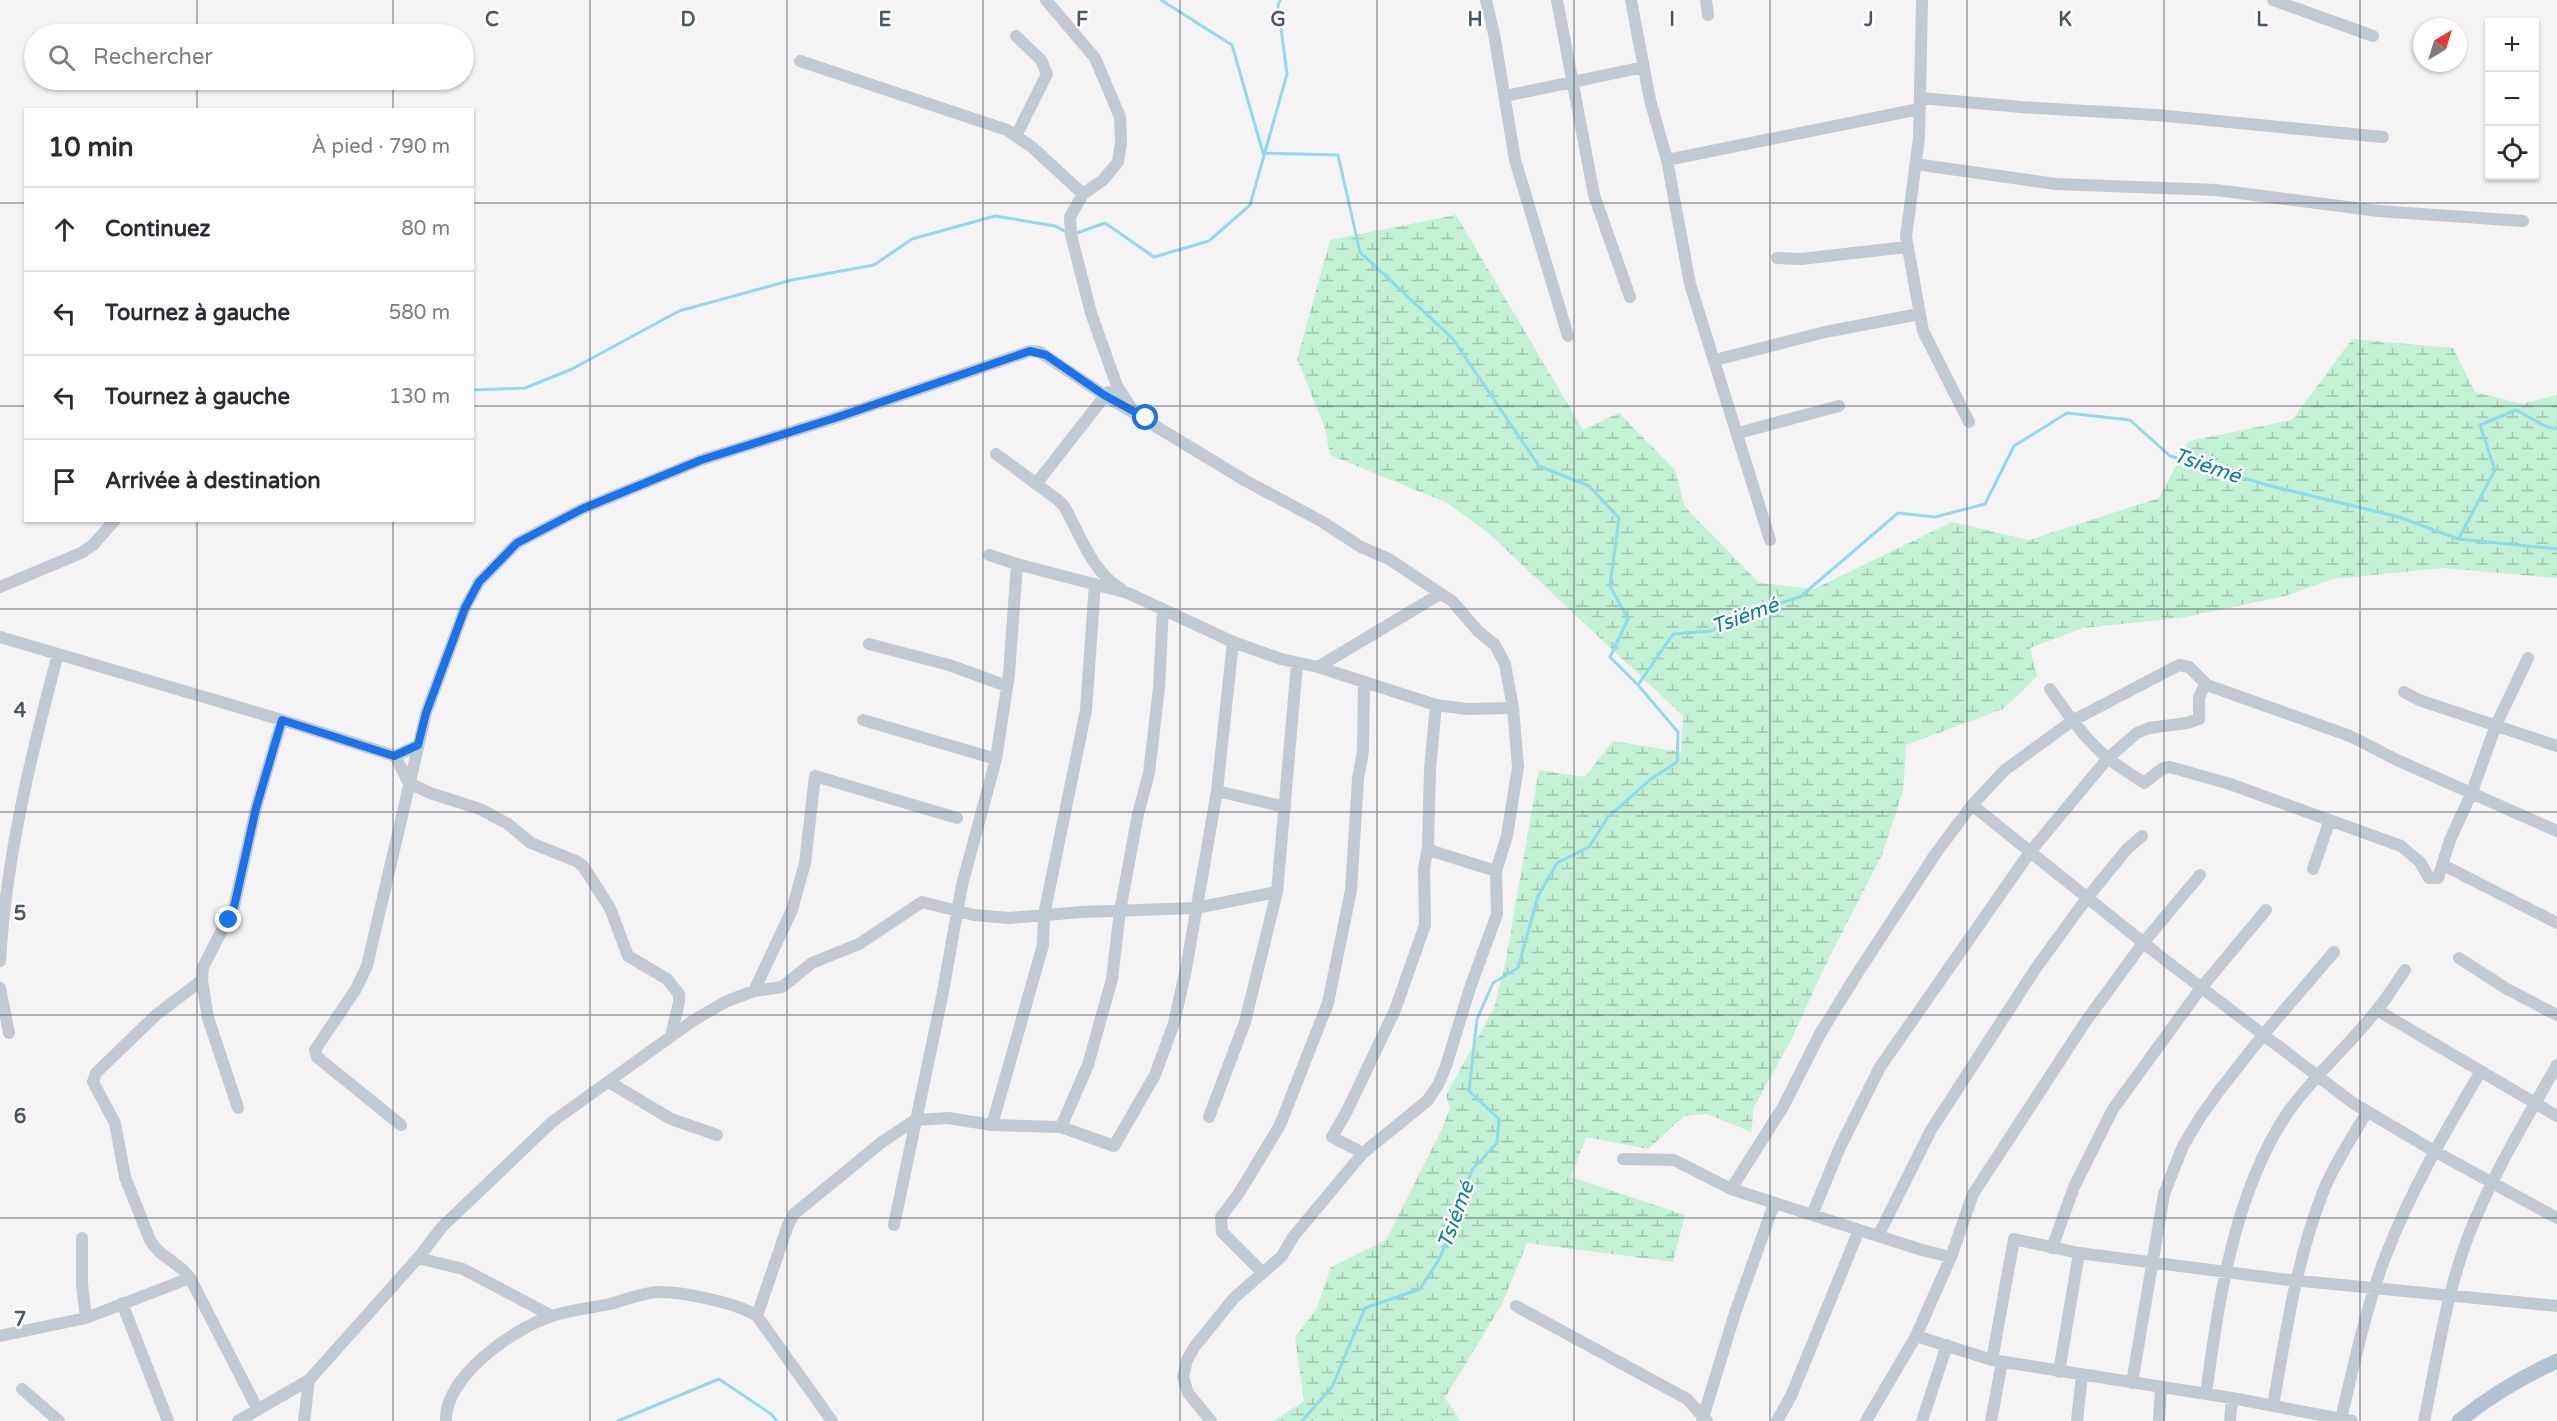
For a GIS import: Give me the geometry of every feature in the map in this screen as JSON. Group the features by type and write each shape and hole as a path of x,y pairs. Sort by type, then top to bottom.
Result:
{"main road":[{"path":"2459,1421 2494,1395 2557,1361"}],"street":[{"path":"1046,0 1095,58 1120,117 1121,143 1118,162 1102,180 1083,194 1070,217 1071,235 1091,313 1117,386 1133,410"},
{"path":"1486,0 1494,34 1515,160 1568,336"},
{"path":"1557,0 1594,195 1630,297"},
{"path":"1631,0 1650,100 1667,160 1690,284 1770,540"},
{"path":"1706,0 1708,15"},
{"path":"1922,0 1920,103 1906,237 1907,247 1923,331 1969,422"},
{"path":"2273,0 2373,36"},
{"path":"1016,36 1041,60 1047,74 1016,136"},
{"path":"800,61 995,124 1032,147 1083,194"},
{"path":"1504,96 1644,67"},
{"path":"1667,160 1920,103 2156,115 2383,138"},
{"path":"1915,164 2056,184 2216,190 2378,211 2523,221"},
{"path":"1777,258 1801,260 1907,247"},
{"path":"1715,360 1825,332 1919,314"},
{"path":"401,1125 317,1057 315,1050 356,989 367,966 381,915 426,713 461,619 479,582 517,543 533,533 582,509 701,460 838,417 1030,351 1046,355 1104,395 1133,410 1246,481 1320,521 1361,547 1389,559 1452,601 1478,631 1495,645 1505,664 1514,708 1518,767 1507,836 1496,871 1497,914 1438,1085 1427,1101 1363,1153 1293,1238 1282,1256 1262,1272 1216,1318 1187,1360 1183,1377 1188,1393 1211,1421"},
{"path":"1036,484 1104,395 1117,386"},
{"path":"1738,433 1839,406"},
{"path":"996,454 1064,506 1096,565 1113,584 1128,593 1233,642 1364,684 1436,705 1467,709 1514,708"},
{"path":"0,587 81,553 93,545 114,522"},
{"path":"989,555 1128,593"},
{"path":"894,1225 962,885 996,759 1007,686 1017,564"},
{"path":"992,1125 1043,945 1044,915 1086,710 1095,584"},
{"path":"1318,668 1440,594"},
{"path":"1061,1127 1088,1065 1112,979 1120,911 1138,814 1149,773 1160,688 1163,609"},
{"path":"0,637 282,720 394,756 418,745"},
{"path":"757,1316 788,1225 794,1214 882,1142 915,1120 948,1118 992,1125 1061,1127 1114,1146 1155,1075 1174,1023 1186,969 1217,791 1233,642"},
{"path":"869,644 949,665 1007,686"},
{"path":"0,961 3,914 28,769 58,654"},
{"path":"2050,689 2072,721 2108,758 2144,783 2163,768 2170,767 2230,784 2401,846 2420,862 2429,878 2438,878 2450,840 2472,792 2496,725 2528,658"},
{"path":"1209,1118 1245,1022 1276,892 1286,807 1297,664"},
{"path":"1731,1189 1783,1107 1820,1034 1936,853 1972,805 2006,770 2072,721 2179,665 2188,667 2207,685 2350,736 2399,761 2557,831"},
{"path":"1262,1272 1222,1232 1221,1217 1239,1193 1280,1125 1328,1003 1351,890 1358,779 1363,751 1364,684"},
{"path":"1812,1215 1840,1147 1880,1067 2030,852 2108,758 2137,733 2149,728 2187,723 2199,719 2200,690 2207,685"},
{"path":"2404,692 2419,700 2557,746"},
{"path":"1363,1153 1332,1137 1347,1111 1395,1010 1425,925 1424,870 1428,846 1430,769 1436,705"},
{"path":"238,1107 208,1018 202,980 203,967 234,907 256,808 282,720"},
{"path":"863,720 996,759"},
{"path":"394,756 409,783 430,793 480,809 508,824 531,843 583,866 610,908 628,956 667,979 679,994 680,1002 671,1036"},
{"path":"754,991 792,910 805,863 815,776 957,818"},
{"path":"1217,791 1286,807"},
{"path":"1972,805 2143,943 2317,1077 2367,1112 2557,1218"},
{"path":"2313,869 2330,820"},
{"path":"1878,1236 1931,1130 2036,968 2087,898 2127,849 2142,836"},
{"path":"1428,846 1432,851 1496,871"},
{"path":"2443,865 2557,923"},
{"path":"1866,1421 1916,1336 1951,1257 1973,1194 2086,1021 2143,943 2200,875"},
{"path":"238,1421 309,1380 418,1258 442,1227 552,1122 671,1036 727,1001 754,991 782,987 812,963 859,944 921,902 974,915 1009,918 1196,908 1276,892"},
{"path":"2052,1248 2074,1187 2113,1109 2201,988 2266,910"},
{"path":"2132,1383 2164,1194 2183,1146 2201,1116 2263,1035 2334,952"},
{"path":"2459,958 2507,989 2557,1015"},
{"path":"2206,1394 2225,1271 2239,1220 2274,1134 2317,1077 2377,1010 2405,970"},
{"path":"202,980 156,1016 96,1073 93,1082 115,1124 125,1177 150,1240 154,1246 180,1265 190,1278 257,1408"},
{"path":"0,988 9,1033"},
{"path":"2377,1010 2557,1116"},
{"path":"2424,1421 2450,1297 2473,1223 2492,1183 2557,1065"},
{"path":"1916,1336 1997,1361 2232,1398 2273,1406 2303,1416 2347,1420 2354,1364 2386,1256 2434,1151 2481,1071"},
{"path":"609,1082 671,1119 717,1136"},
{"path":"2273,1406 2295,1280 2324,1190 2367,1112"},
{"path":"1623,1159 1674,1160 1731,1189 1951,1257"},
{"path":"1704,1420 1735,1313 1774,1204"},
{"path":"1777,1421 1791,1396 1859,1230"},
{"path":"82,1238 82,1284 86,1318"},
{"path":"1991,1421 2014,1239 2079,1253 2295,1280 2557,1306"},
{"path":"2059,1372 2079,1253"},
{"path":"418,1258 463,1269 552,1316"},
{"path":"0,1336 86,1318 190,1278"},
{"path":"446,1421 451,1396 476,1364 513,1334 552,1316 658,1292 740,1307 757,1316 832,1421"},
{"path":"122,1303 168,1421"},
{"path":"1516,1306 1687,1399 1704,1420"},
{"path":"1922,1421 1947,1345"},
{"path":"2077,1421 2082,1375"},
{"path":"304,1421 309,1380"},
{"path":"2159,1421 2161,1388"},
{"path":"22,1389 58,1421"},
{"path":"2230,1421 2232,1398"}],"green space":[{"path":"1456,215 1583,430 1619,413 1675,470 1685,507 1759,583 1814,589 1952,522 2029,540 2159,498 2189,441 2292,420 2352,339 2453,348 2475,392 2522,404 2557,395 2557,578 2442,568 2333,579 2285,596 2180,618 2083,628 2030,648 2037,676 2003,709 1906,745 1903,791 1882,855 1824,968 1793,1036 1754,1107 1751,1132 1707,1114 1684,1116 1648,1149 1586,1137 1571,1177 1685,1215 1673,1262 1527,1243 1502,1304 1445,1398 1461,1421 1274,1421 1304,1401 1295,1337 1316,1310 1331,1267 1386,1240 1441,1131 1450,1108 1446,1095 1494,1008 1506,959 1539,770 1585,777 1613,741 1681,752 1683,716 1486,531 1447,503 1330,455 1325,428 1297,359 1330,240"}],"waterway":[{"path":"1161,0 1232,45 1263,153 1338,155 1360,252 1453,339 1539,466 1589,486 1619,518 1610,586 1628,619 1610,657 1638,685"},
{"path":"1074,234 1105,223 1154,257 1209,241 1250,205 1287,74 1278,5 1280,0"},
{"path":"474,390 525,388 572,369 679,311 792,280 874,265 912,239 995,216 1055,226 1068,233"},
{"path":"2459,538 2495,470 2480,425 2516,410 2547,427 2557,429"},
{"name":"Tsiémé","path":"1302,1421 1332,1387 1365,1308 1420,1289 1440,1258 1472,1170 1497,1143 1499,1119 1469,1091 1477,1019 1493,983 1518,968 1538,896 1557,863 1589,847 1608,817 1651,779 1677,762 1678,732 1638,685 1673,634 1711,631 1754,611 1800,597 1898,513 1935,517 1985,504 2014,446 2067,413 2130,420 2170,456 2267,485 2399,517 2458,539 2557,549"},
{"path":"618,1421 719,1379 771,1414 777,1421"}],"route":[{"path":"229,920 234,907 256,808 282,720 394,756 418,745 426,713 465,608 479,582 517,543 533,533 582,509 701,460 838,417 1030,351 1046,355 1104,395 1146,418"}]}
